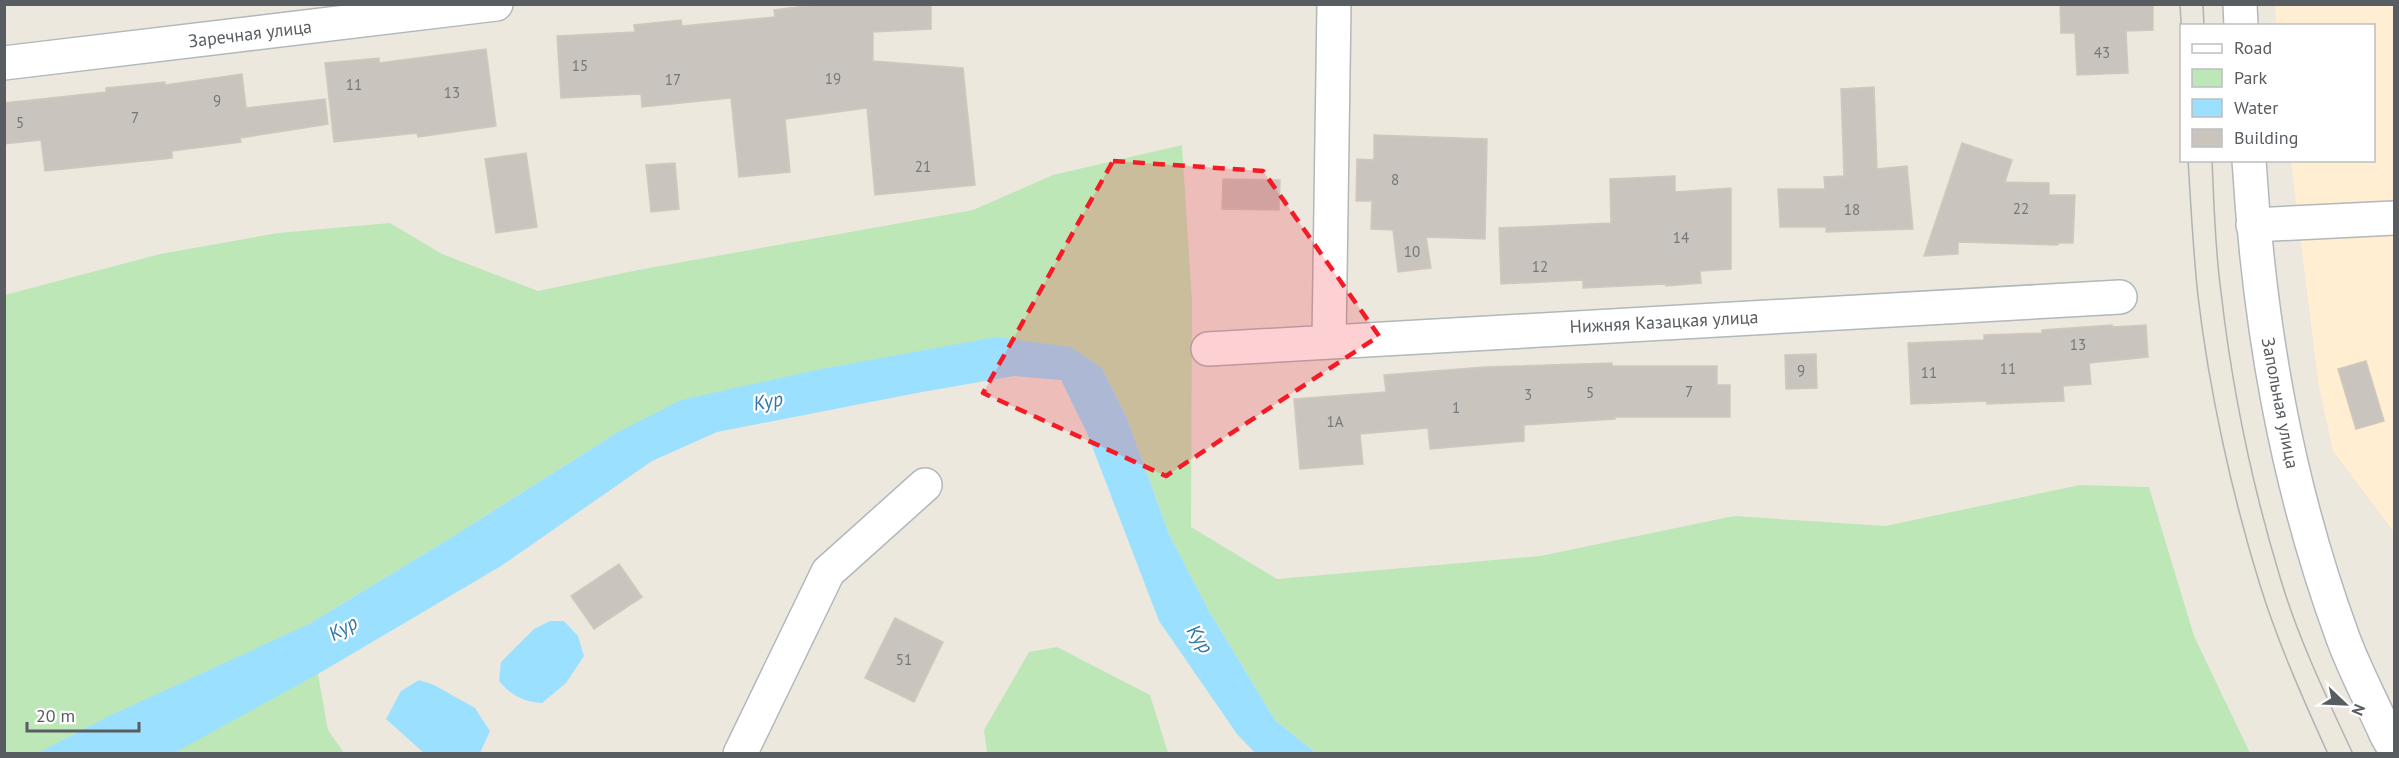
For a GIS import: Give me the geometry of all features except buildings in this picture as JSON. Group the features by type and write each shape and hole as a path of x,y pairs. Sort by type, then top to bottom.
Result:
{"street":[{"name":"Заречная улица","path":"4,63 496,4"},
{"path":"1329,341 1334,4"},
{"path":"2240,4 2241,24"},
{"name":"Запольная улица","path":"2249,162 2253,225 2266,340 2280,422 2307,527 2343,639 2394,748"},
{"path":"2253,225 2394,218"},
{"name":"Нижняя Казацкая улица","path":"1208,349 2120,297"},
{"path":"740,753 828,572 926,485"}],"highlighted area":[{"path":"1113,161 1263,171 1379,336 1166,476 983,393"}],"shaded area":[{"path":"2275,5 2394,5 2394,532 2333,451 2318,381 2291,162 2375,162 2375,24 2276,24"}],"green space":[{"path":"1182,145 1192,301 1191,527 1277,579 1540,556 1734,516 1885,526 2080,485 2149,487 2194,636 2250,753 1316,753 1275,720 1209,611 1169,534 1127,418 1102,368 1071,347 618,432 309,624 328,730 344,753 5,754 5,295 160,254 278,233 390,223 442,254 538,291 638,270 973,210 1053,175"},
{"path":"1057,647 1150,695 1168,753 987,753 984,730 1029,652"}],"water":[{"name":"Кур","path":"996,337 1071,347 1102,368 1127,418 1169,534 1209,611 1275,720 1316,753 1255,753 1237,734 1159,621 1087,433 1061,380 1014,376 717,432 652,461 501,566 318,674 174,753 38,753 109,716 309,624 618,432 681,400 821,369"},
{"path":"550,621 564,621 578,636 584,656 566,683 542,703 530,701 509,691 499,681 501,662 534,629"},
{"path":"419,680 434,685 475,708 490,731 480,753 424,753 386,719 401,691"}],"tram line":[{"path":"2180,4 2181,24"},
{"path":"2203,4 2204,24"},
{"path":"2188,162 2198,296 2215,405 2231,479 2267,607 2291,671 2328,754"},
{"path":"2212,162 2217,259 2237,400 2252,472 2287,600 2313,667 2353,754"}]}
